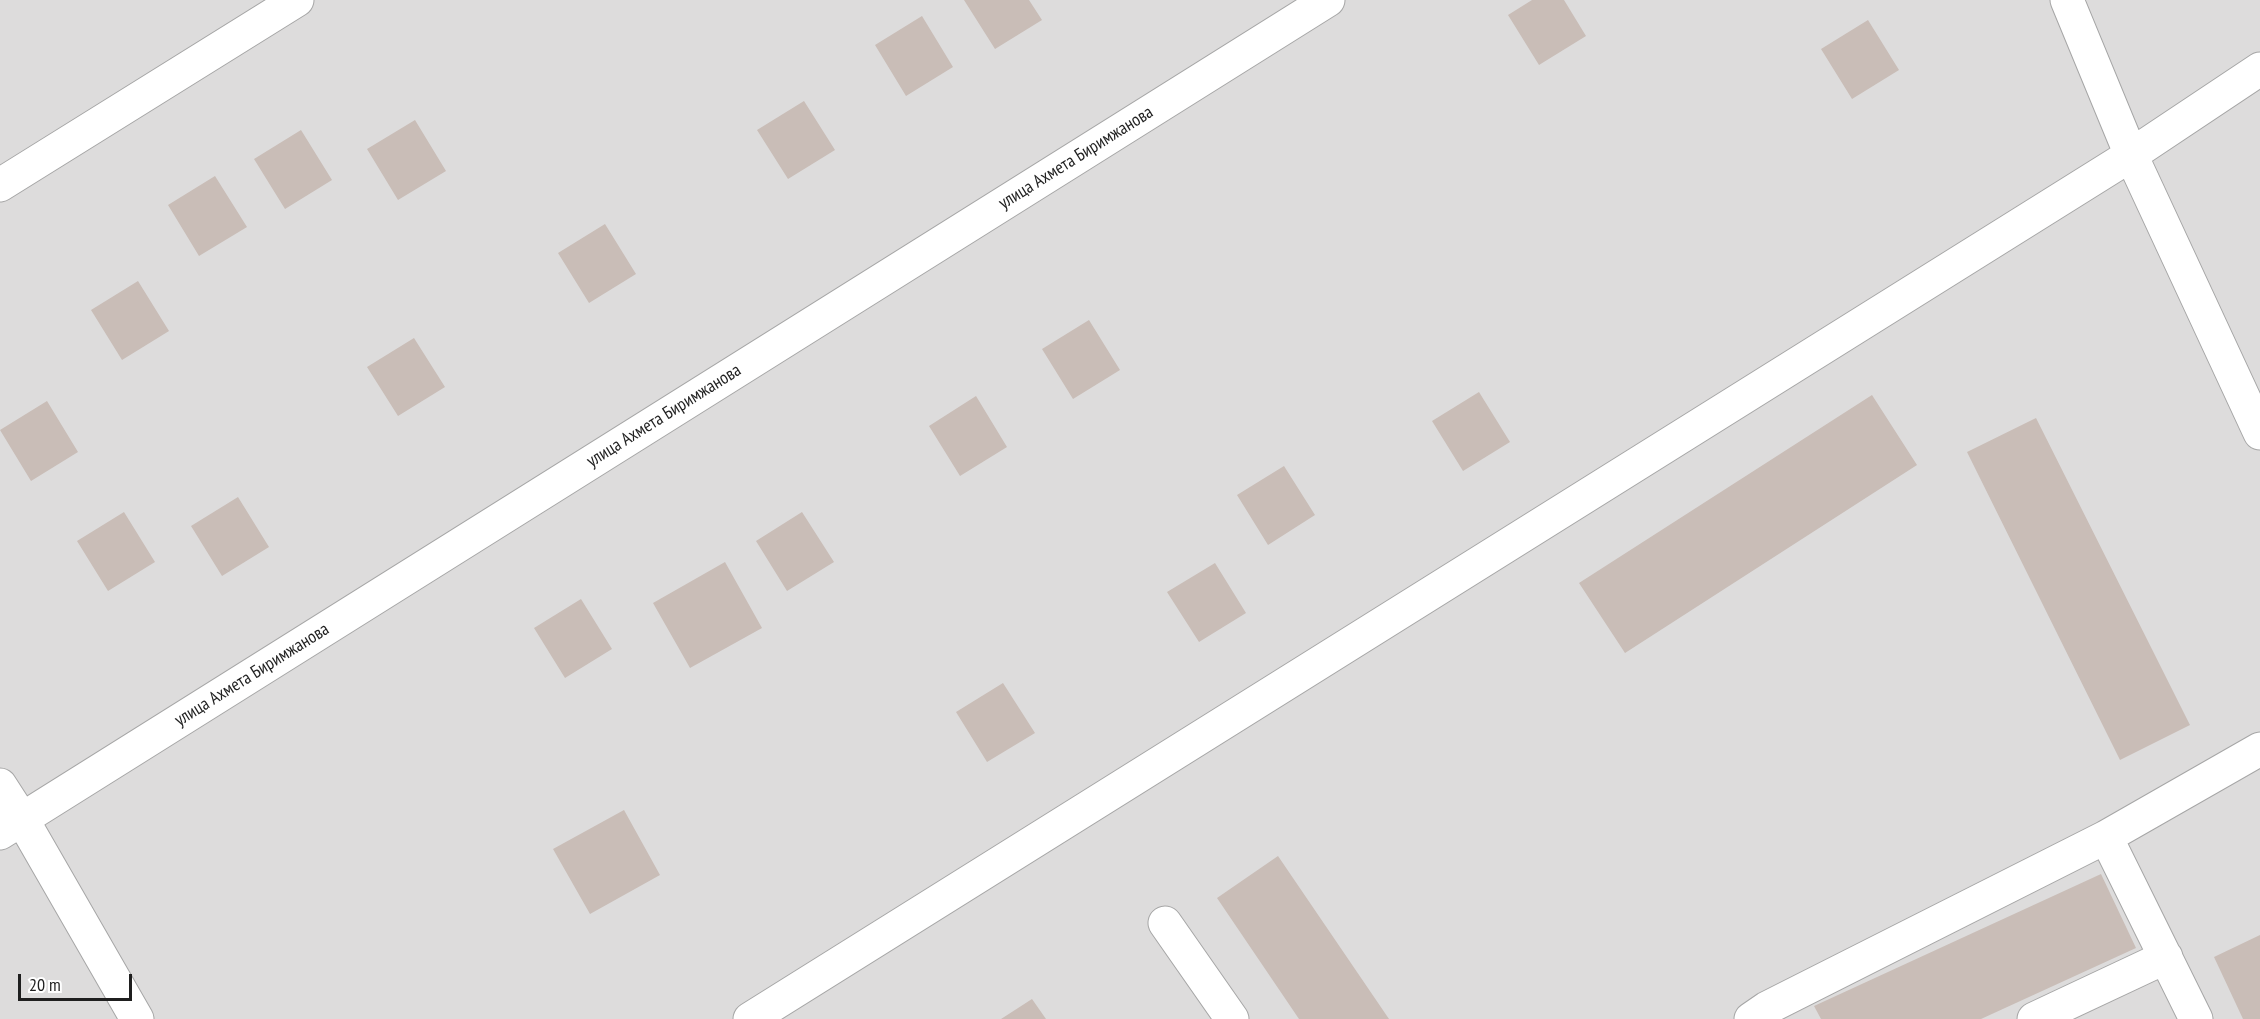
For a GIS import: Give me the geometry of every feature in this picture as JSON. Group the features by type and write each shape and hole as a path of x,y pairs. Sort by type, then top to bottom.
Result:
{"street":[{"path":"0,185 297,0"},
{"name":"улица Ахмета Биримжанова","path":"11,826 1328,0"},
{"path":"2067,0 2131,155 2260,433"},
{"path":"750,1019 2131,155 2260,69"},
{"path":"1763,1015 2106,837 2260,749"},
{"path":"0,785 11,826 137,1019"},
{"path":"2106,837 2196,1019"},
{"path":"1165,923 1221,1015"},
{"path":"2034,1019 2166,957"}],"shaded area":[{"path":"0,0 2260,0 2260,1019 0,1019"}],"building":[{"path":"964,0 1029,0 1042,20 995,49"},
{"path":"1532,0 1564,0 1586,36 1539,65 1508,15"},
{"path":"922,16 953,67 906,96 875,45"},
{"path":"1868,20 1899,70 1852,99 1821,49"},
{"path":"804,101 835,150 788,179 757,130"},
{"path":"415,120 446,171 398,200 367,149"},
{"path":"301,130 332,180 285,209 254,159"},
{"path":"215,176 247,227 199,256 168,205"},
{"path":"605,224 636,274 589,303 558,253"},
{"path":"138,281 169,331 122,360 91,310"},
{"path":"1089,320 1120,370 1073,399 1042,349"},
{"path":"414,338 445,387 398,416 367,367"},
{"path":"1479,392 1510,442 1463,471 1432,421"},
{"path":"1872,395 1917,465 1625,653 1579,583"},
{"path":"976,396 1007,447 960,476 929,426"},
{"path":"47,401 78,452 31,481 0,430"},
{"path":"2036,418 2190,725 2120,760 1967,452"},
{"path":"1284,466 1315,515 1268,545 1237,495"},
{"path":"238,497 269,547 222,576 191,526"},
{"path":"124,512 155,562 108,591 77,541"},
{"path":"802,512 834,562 787,591 756,541"},
{"path":"725,562 762,628 690,668 653,603"},
{"path":"1215,563 1246,613 1199,642 1167,592"},
{"path":"581,599 612,649 565,678 534,628"},
{"path":"1003,683 1035,733 987,762 956,712"},
{"path":"624,810 660,875 590,914 553,849"},
{"path":"1278,856 1389,1019 1299,1019 1217,898"},
{"path":"2101,874 2136,948 1981,1019 1821,1019 1814,1006"},
{"path":"2260,935 2260,1019 2243,1019 2214,957"},
{"path":"1032,999 1046,1019 1001,1019"}]}
